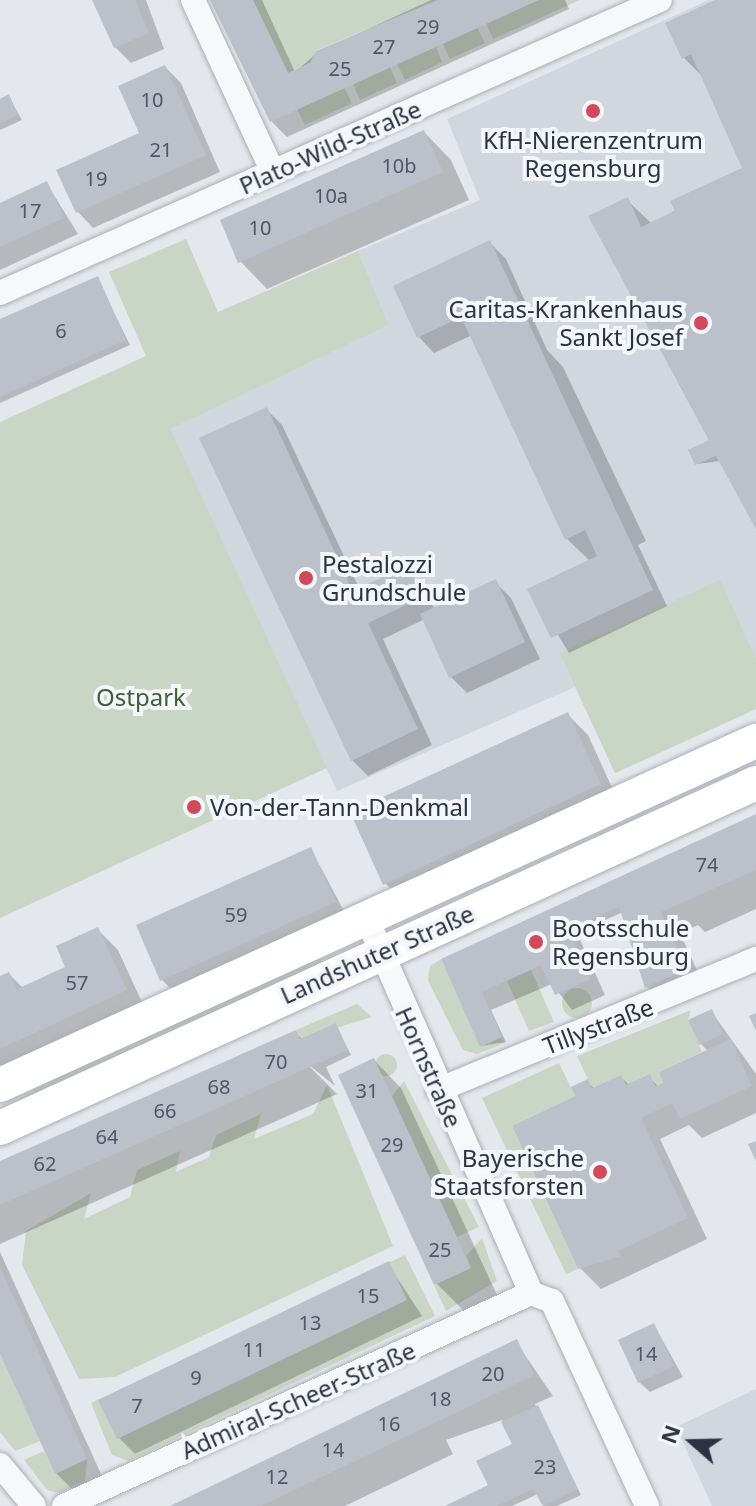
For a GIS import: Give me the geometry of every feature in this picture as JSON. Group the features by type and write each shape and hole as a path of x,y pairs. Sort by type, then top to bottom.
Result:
{"main road":[{"name":"Landshuter Straße","path":"0,1085 756,741"},
{"name":"Landshuter Straße","path":"0,1128 756,783"}],"street":[{"path":"193,0 273,172"},
{"name":"Plato-Wild-Straße","path":"0,293 273,172 619,8 660,0"},
{"name":"Hornstraße","path":"367,919 438,1090 531,1293 552,1301 647,1506"},
{"name":"Tillystraße","path":"438,1090 756,959"},
{"name":"Admiral-Scheer-Straße","path":"64,1506 531,1293"},
{"path":"0,1465 34,1506"}],"shaded area":[{"path":"709,0 756,0 756,709 615,773 575,687 337,791 171,429 389,325 358,251 480,200 447,119"},
{"path":"756,1389 756,1506 712,1506 676,1427"}],"green space":[{"path":"253,0 438,0 317,50 310,63 288,73"},
{"path":"539,0 580,0 493,39 485,21"},
{"path":"476,25 485,43 450,59 443,44"},
{"path":"436,47 442,62 405,80 397,64"},
{"path":"390,67 397,83 360,100 352,81"},
{"path":"343,85 352,103 305,125 297,109"},
{"name":"Ostpark","path":"186,239 218,312 358,251 389,325 171,429 327,768 0,918 0,422 146,356 109,272"},
{"path":"720,580 756,659 756,709 615,773 560,653"},
{"path":"318,955 323,963 0,1111 61,1073"},
{"path":"441,959 480,1046 502,1037 505,1043 477,1054 463,1050 428,981 430,966"},
{"path":"531,970 554,1022 529,1031 507,981"},
{"path":"577,988 587,993 592,1003 587,1013 577,1018 567,1013 562,1003 567,993"},
{"path":"357,1004 372,1017 300,1039 296,1030"},
{"path":"691,1010 688,1020 702,1052 659,1072 663,1083 655,1086 650,1075 626,1085 621,1075 592,1088 577,1056"},
{"path":"386,1054 394,1057 397,1065 394,1073 386,1076 378,1073 375,1065 378,1057"},
{"path":"559,1063 575,1096 512,1126 578,1269 566,1274 482,1098"},
{"path":"404,1081 479,1227 457,1237 392,1096"},
{"path":"327,1085 393,1246 115,1377 79,1379 22,1265 26,1231 91,1193 84,1219 130,1197 137,1170 180,1151 176,1172 209,1157 216,1135 261,1114 254,1139 313,1114"},
{"path":"482,1238 497,1281 446,1311 434,1285 471,1268 466,1256"},
{"path":"405,1255 435,1316 129,1461 112,1455 91,1403"},
{"path":"0,1354 40,1441 15,1451 0,1432"},
{"path":"44,1451 55,1474 87,1459 85,1482 59,1493 47,1490 24,1460"}],"building":[{"path":"92,0 135,0 149,33 114,48"},
{"path":"210,0 253,0 288,73 310,63 316,51 438,0 539,0 270,122"},
{"name":"Caritas-Krankenhaus Sankt Josef","path":"715,0 756,0 756,529 716,456 695,465 688,450 709,440 588,216 628,197 641,227 675,211 670,201 742,168 691,54 682,59 665,23"},
{"path":"165,65 206,155 76,213 56,170 139,133 118,86"},
{"path":"9,94 18,115 0,124 0,99"},
{"path":"424,130 443,172 238,263 220,220"},
{"path":"47,181 64,218 0,247 0,203"},
{"path":"490,240 653,590 551,638 527,589 597,556 585,530 565,540 461,317 417,338 393,286"},
{"path":"98,276 126,340 0,397 0,319"},
{"name":"Pestalozzi Grundschule","path":"267,407 353,591 408,565 423,597 368,623 418,729 351,761 199,438"},
{"path":"496,579 525,642 449,678 420,614"},
{"path":"568,712 601,784 383,885 350,812"},
{"path":"756,814 756,870 661,912 687,969 645,988 619,907 568,930 590,979 555,995 541,965 482,992 502,1037 480,1047 441,959"},
{"path":"311,847 336,902 160,981 136,925"},
{"path":"98,927 127,990 0,1049 0,976 9,972 17,989 65,967 56,946"},
{"path":"712,1009 723,1034 699,1045 688,1020"},
{"path":"756,1013 756,1031 749,1016"},
{"path":"336,1023 348,1050 0,1205 0,1161 296,1030 300,1039"},
{"name":"Bayerische Staatsforsten","path":"731,1039 752,1086 680,1119 672,1103 641,1118 688,1218 618,1251 621,1256 578,1269 512,1126 575,1096 571,1087 588,1079 592,1088 621,1075 626,1085 650,1074 655,1086 663,1083 659,1072"},
{"path":"374,1058 471,1268 434,1285 338,1075"},
{"path":"756,1141 756,1161 748,1144"},
{"path":"389,1261 407,1300 117,1439 98,1400"},
{"path":"0,1267 87,1459 55,1474 0,1354"},
{"path":"654,1323 674,1366 638,1383 618,1340"},
{"path":"517,1339 534,1375 470,1406 261,1506 170,1506"},
{"path":"538,1405 578,1489 543,1506 533,1489 497,1506 445,1506 488,1485 476,1461 512,1444 501,1422"}],"place":[{"name":"KfH-Nierenzentrum Regensburg","path":"593,111"},
{"name":"Caritas-Krankenhaus Sankt Josef","path":"701,323"},
{"name":"Pestalozzi Grundschule","path":"306,578"},
{"name":"Von-der-Tann-Denkmal","path":"194,807"},
{"name":"Bootsschule Regensburg","path":"536,942"},
{"name":"Bayerische Staatsforsten","path":"600,1172"}]}
